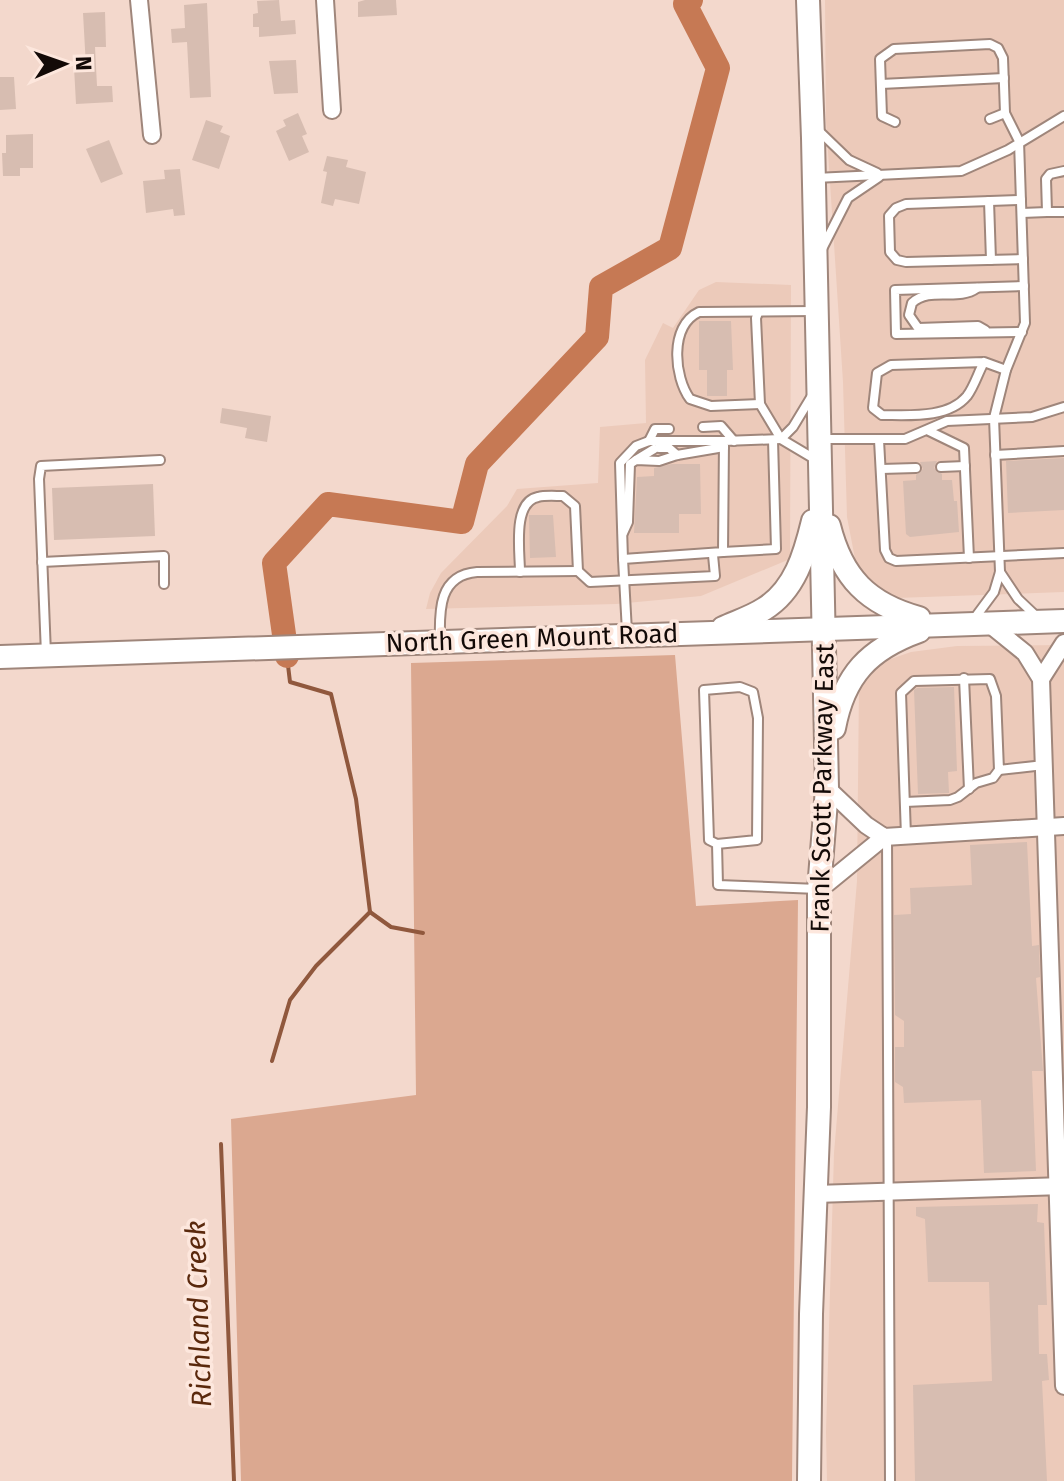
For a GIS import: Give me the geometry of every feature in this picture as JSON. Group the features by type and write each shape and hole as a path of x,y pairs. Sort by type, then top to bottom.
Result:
{"main road":[{"name":"Frank Scott Parkway East","path":"808,0 827,778 819,890 819,1107 809,1481"},
{"path":"820,488 835,549 858,585 895,611 940,624"},
{"path":"712,633 765,609 790,586 806,550 820,488"},
{"name":"North Green Mount Road","path":"0,657 1054,622"},
{"path":"827,778 839,702 865,661 890,642 940,624"}],"street":[{"path":"139,0 152,135"},
{"path":"325,0 332,110"},
{"path":"978,624 1025,653 1041,679 1060,1186 1064,1386"},
{"path":"1041,679 1064,643"},
{"path":"827,778 866,825 886,837 1064,826"},
{"path":"819,890 886,837"},
{"path":"815,1194 1060,1186"}],"lane":[{"path":"895,122 882,116 880,59 894,49 990,44 998,48 1003,58 1005,113 1019,141 1025,323 1006,370 994,418 1000,572 978,624"},
{"path":"881,84 1004,78"},
{"path":"990,119 1005,113"},
{"path":"814,178 961,171 1008,150 1064,116"},
{"path":"813,125 849,160 881,175"},
{"path":"1047,212 1046,179 1050,174 1064,171"},
{"path":"814,264 848,198 881,175"},
{"path":"1021,200 906,204 896,208 889,216 889,228 890,252 897,260 1023,259"},
{"path":"989,201 991,260"},
{"path":"1022,213 1064,212"},
{"path":"1022,332 896,334 895,290 1024,286"},
{"path":"978,287 968,294 925,295 912,303 909,315 918,328 978,326 987,332"},
{"path":"760,404 711,406 690,399 684,391 678,362 681,334 693,315 718,311 816,311"},
{"path":"758,313 760,404 777,439"},
{"path":"984,362 966,397 951,408 927,414 882,415 873,408 877,373 891,365 984,362 1006,370"},
{"path":"623,559 776,549 772,528 770,467 777,439 793,427 818,387"},
{"path":"819,439 905,439 947,421 1032,417 1064,407"},
{"path":"703,427 721,426 734,441"},
{"path":"654,446 655,429 669,429"},
{"path":"929,431 964,448 969,558"},
{"path":"636,460 659,461 734,441 777,439 820,462"},
{"path":"879,440 885,550 889,558 896,561 1064,553"},
{"path":"723,552 727,529 724,444"},
{"path":"627,635 620,463 636,446 724,444"},
{"path":"622,535 628,522 630,464 654,446 669,448 677,455"},
{"path":"995,455 1064,451"},
{"path":"46,655 41,466 160,460"},
{"path":"941,467 965,466"},
{"path":"881,469 916,468"},
{"path":"520,572 522,509 538,497 563,496 575,506 578,571"},
{"path":"440,641 439,610 447,587 471,573 578,571 590,582 715,576 713,555"},
{"path":"42,562 164,556 164,584"},
{"path":"1000,572 1018,599 1054,622"},
{"path":"964,678 969,789"},
{"path":"905,802 950,800 976,783 993,778 999,770 994,685 990,679 914,681 901,693 906,836"},
{"path":"740,687 753,692 758,718 757,840 717,844 709,840 704,690 740,687"},
{"path":"999,770 1044,765"},
{"path":"886,837 890,1481"},
{"path":"717,844 718,885 819,890"}],"shaded area":[{"path":"825,0 1064,0 1064,592 896,598 876,591 866,582 856,564 847,517 843,382 826,121"},
{"path":"716,282 791,285 790,559 701,596 616,604 426,609 430,593 441,573 507,506 517,489 598,483 600,427 646,423 645,360 663,323 673,328 699,290"},
{"path":"1064,645 1064,1481 827,1481 834,1153 857,881 859,686 865,673 882,662 911,652 957,646"},
{"path":"675,655 696,906 798,900 792,1481 241,1481 231,1119 416,1095 411,663"}],"building":[{"path":"279,0 281,21 295,20 296,34 259,37 259,27 253,27 253,14 258,13 257,1"},
{"path":"396,0 397,15 358,17 358,2"},
{"path":"207,3 211,97 190,98 187,42 172,43 171,29 185,28 184,5"},
{"path":"105,12 106,47 95,47 97,86 112,86 113,102 76,104 74,67 86,67 83,13"},
{"path":"296,60 298,93 274,94 269,61"},
{"path":"0,77 14,77 16,109 0,110"},
{"path":"298,113 307,134 302,136 309,152 289,161 276,131 286,126 283,120"},
{"path":"206,120 223,126 220,132 230,136 219,169 192,160"},
{"path":"33,134 33,168 20,168 20,176 3,176 2,153 6,153 6,135"},
{"path":"109,140 123,174 101,183 86,149"},
{"path":"327,156 348,160 346,167 366,172 359,204 335,199 333,206 321,203"},
{"path":"180,169 185,215 174,216 173,209 146,213 143,181 165,179 164,170"},
{"path":"699,321 731,321 733,370 727,370 727,396 707,396 707,370 699,370"},
{"path":"222,408 271,416 267,442 245,438 247,428 220,423"},
{"path":"1064,458 1064,510 1008,513 1006,461"},
{"path":"937,461 934,468 942,474 942,480 952,480 959,532 910,537 906,534 903,481 916,480 916,475 923,469 920,462"},
{"path":"672,464 700,464 701,514 679,514 679,533 634,533 637,477 654,476 654,468"},
{"path":"153,484 155,536 54,540 52,488"},
{"path":"529,515 553,515 556,557 530,558"},
{"path":"954,687 957,771 948,772 949,793 918,794 914,690"},
{"path":"1027,842 1032,946 1039,945 1040,977 1036,978 1043,1071 1032,1071 1036,1171 984,1173 981,1100 904,1103 903,1087 895,1082 895,1047 904,1047 904,1021 895,1015 894,915 911,914 910,888 972,885 970,845"},
{"path":"1038,1204 1037,1222 1044,1223 1047,1305 1038,1305 1039,1354 1047,1354 1049,1380 1042,1381 1047,1481 915,1481 913,1385 992,1381 989,1282 928,1282 925,1219 916,1216 916,1207"}],"waterway":[{"name":"Richland Creek","path":"287,656 274,563 328,504 462,522 477,464 597,337 601,287 670,248 718,68 685,4 691,0"},
{"name":"Richland Creek","path":"287,657 290,682 331,694 356,799 370,912"},
{"path":"370,912 391,927 423,933"},
{"name":"Richland Creek","path":"272,1061 290,1000 316,966 370,912"},
{"name":"Richland Creek","path":"221,1144 234,1481"}]}
